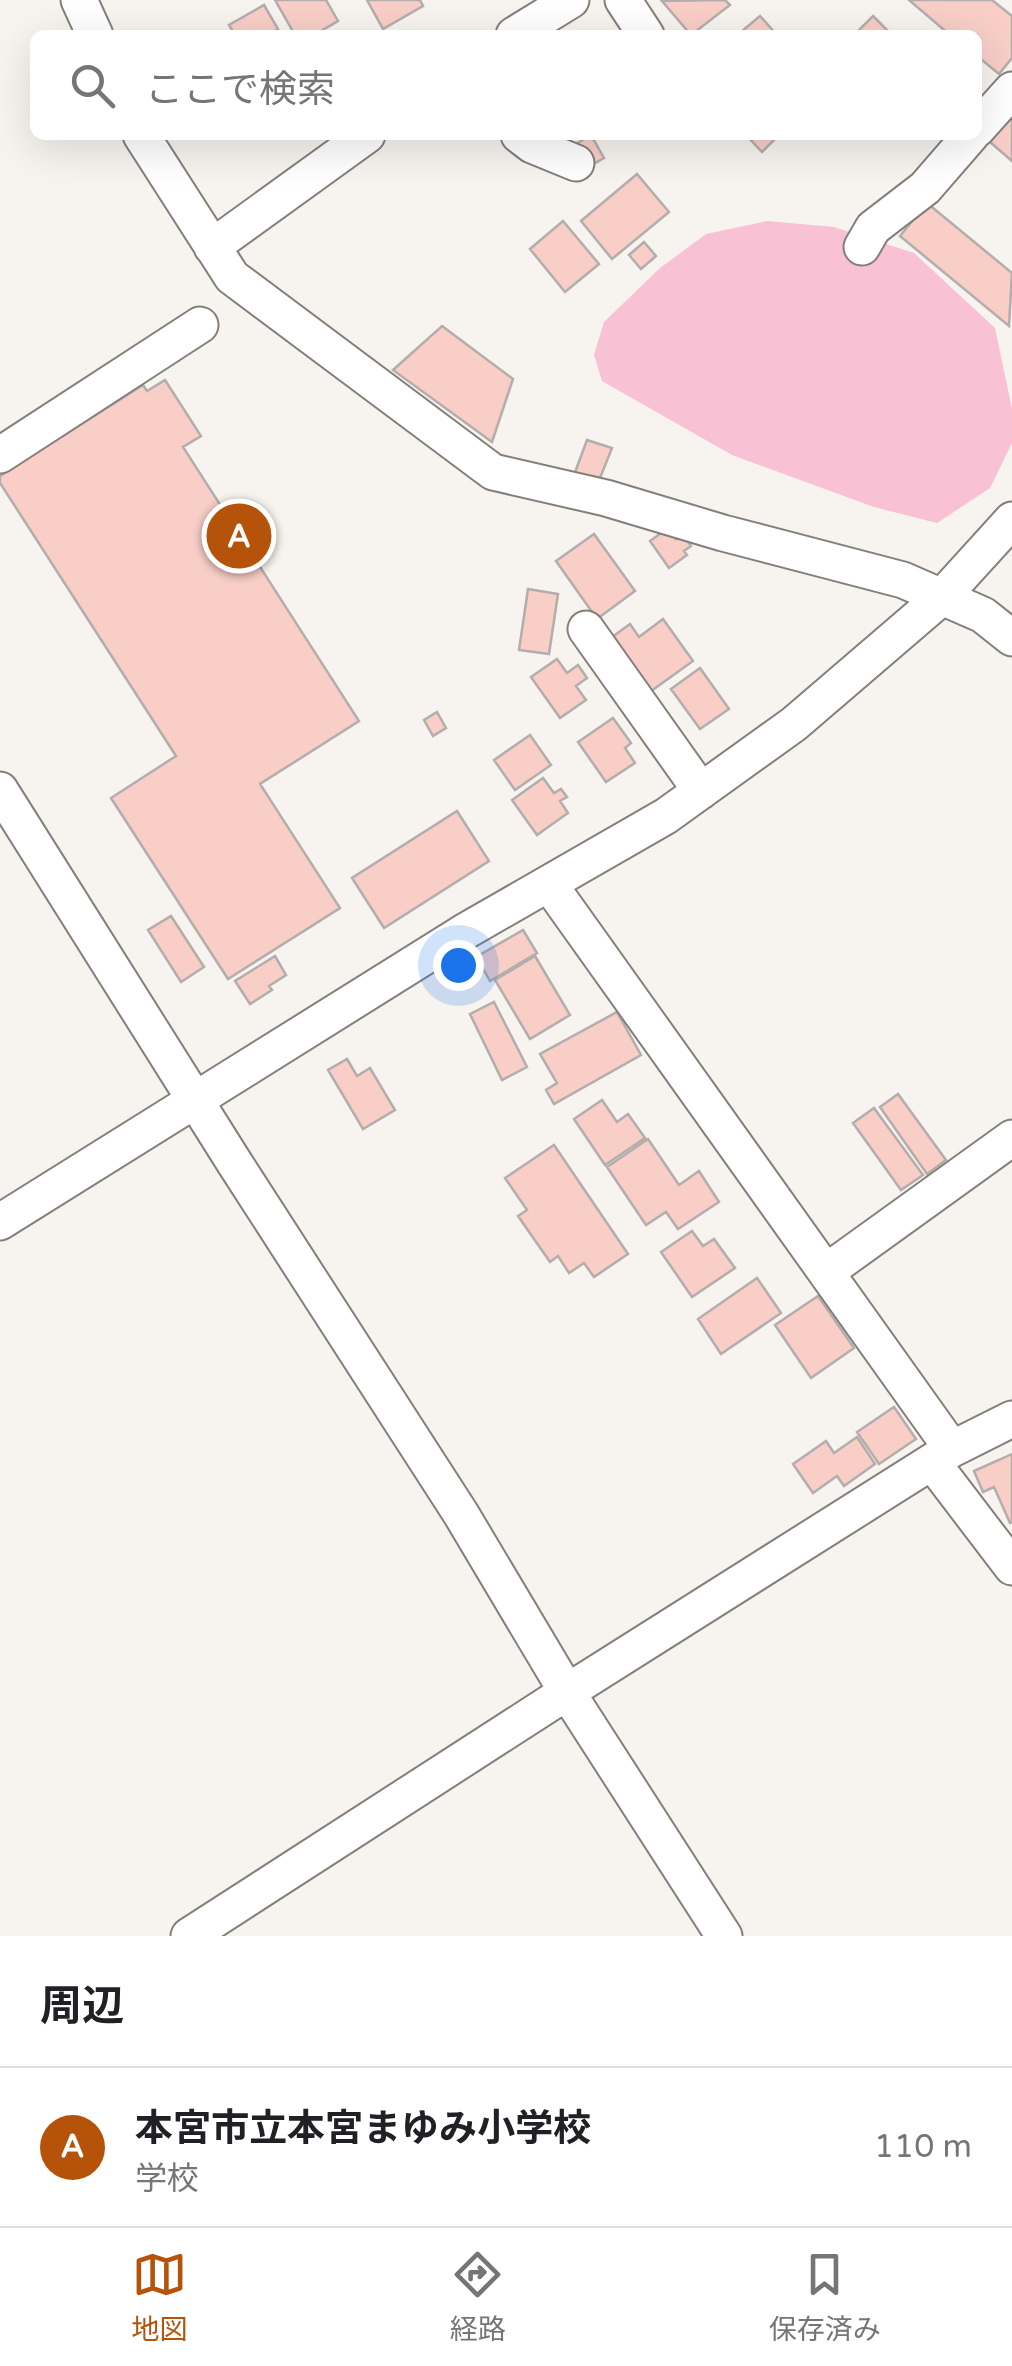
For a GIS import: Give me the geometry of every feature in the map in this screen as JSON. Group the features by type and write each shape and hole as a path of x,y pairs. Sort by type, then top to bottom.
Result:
{"street":[{"path":"80,0 93,30"},
{"path":"522,30 571,0"},
{"path":"623,0 643,30"},
{"path":"982,123 1012,90"},
{"path":"144,140 232,277 493,472 606,498 903,580 983,615 1012,638"},
{"path":"212,246 360,140"},
{"path":"525,140 576,163"},
{"path":"862,247 873,228 925,188 968,140"},
{"path":"0,455 200,325"},
{"path":"0,1222 464,932 666,816 794,724 942,597 1012,520"},
{"path":"586,629 701,791"},
{"path":"0,790 461,1514 567,1692 724,1936"},
{"path":"549,884 826,1272 1012,1567"},
{"path":"826,1272 1012,1138"},
{"path":"189,1936 942,1456 1012,1419"}],"shaded area":[{"path":"767,221 834,227 914,253 995,328 1012,409 1012,443 990,488 937,523 874,507 732,455 602,381 594,355 604,322 660,268 706,234"}],"building":[{"path":"275,0 326,0 338,21 323,30 292,30"},
{"path":"367,0 420,0 423,6 383,29"},
{"path":"725,0 730,5 698,30 687,30 662,1"},
{"path":"909,0 992,0 1012,16 1012,58 999,74 982,60 982,30 944,30"},
{"path":"264,5 278,29 232,30 229,25"},
{"path":"760,16 773,30 743,30"},
{"path":"873,16 887,30 859,30"},
{"path":"1012,115 1012,161 990,142"},
{"path":"594,140 604,158 590,166 576,144"},
{"path":"751,140 774,140 762,152"},
{"path":"637,174 669,212 612,259 581,221"},
{"path":"927,203 1012,273 1009,326 900,236"},
{"path":"563,221 599,264 565,292 530,249"},
{"path":"644,242 656,256 641,269 629,255"},
{"path":"442,326 513,379 492,442 393,370"},
{"path":"165,380 201,436 183,447 359,721 260,784 340,908 228,979 111,798 176,756 0,483 0,476 143,385 147,391"},
{"path":"587,440 612,448 598,483 574,475"},
{"path":"668,528 676,539 683,534 691,546 684,551 687,555 669,568 650,541"},
{"path":"594,534 635,591 597,619 556,561"},
{"path":"528,589 558,594 549,654 519,650"},
{"path":"663,619 693,661 647,694 608,640 630,624 639,637"},
{"path":"557,659 567,673 578,665 587,678 576,686 586,700 560,718 531,677"},
{"path":"700,668 729,709 700,729 671,689"},
{"path":"437,712 446,728 433,736 424,720"},
{"path":"613,718 631,743 625,748 635,763 606,782 578,742"},
{"path":"530,735 551,765 515,790 494,760"},
{"path":"543,778 554,793 561,789 567,797 560,801 568,813 537,835 512,800"},
{"path":"457,811 489,861 384,928 352,878"},
{"path":"171,916 204,967 181,982 148,930"},
{"path":"523,930 537,953 490,981 476,957"},
{"path":"275,956 286,975 250,1004 235,981"},
{"path":"535,956 570,1015 530,1039 495,980"},
{"path":"494,1002 527,1067 502,1080 470,1014"},
{"path":"617,1012 641,1055 554,1104 546,1090 557,1083 540,1054"},
{"path":"347,1059 357,1076 370,1068 395,1110 363,1129 328,1070"},
{"path":"898,1094 946,1160 927,1174 880,1107"},
{"path":"602,1100 617,1122 628,1114 645,1138 605,1165 574,1119"},
{"path":"874,1108 923,1175 901,1190 853,1123"},
{"path":"648,1139 679,1185 699,1171 719,1202 678,1229 666,1212 646,1225 607,1167"},
{"path":"554,1145 628,1254 594,1277 584,1263 569,1273 558,1256 550,1262 518,1216 527,1210 505,1178"},
{"path":"692,1231 703,1246 714,1239 735,1268 692,1297 661,1252"},
{"path":"757,1278 781,1313 721,1354 698,1319"},
{"path":"818,1296 854,1348 811,1378 775,1325"},
{"path":"894,1407 916,1439 879,1464 857,1432"},
{"path":"857,1437 875,1464 844,1486 837,1476 813,1493 793,1464 826,1441 834,1453"},
{"path":"1012,1454 1010,1523 994,1487 983,1492 974,1471"}],"place":[{"name":"本宮市立本宮まゆみ小学校","path":"239,536"}]}
